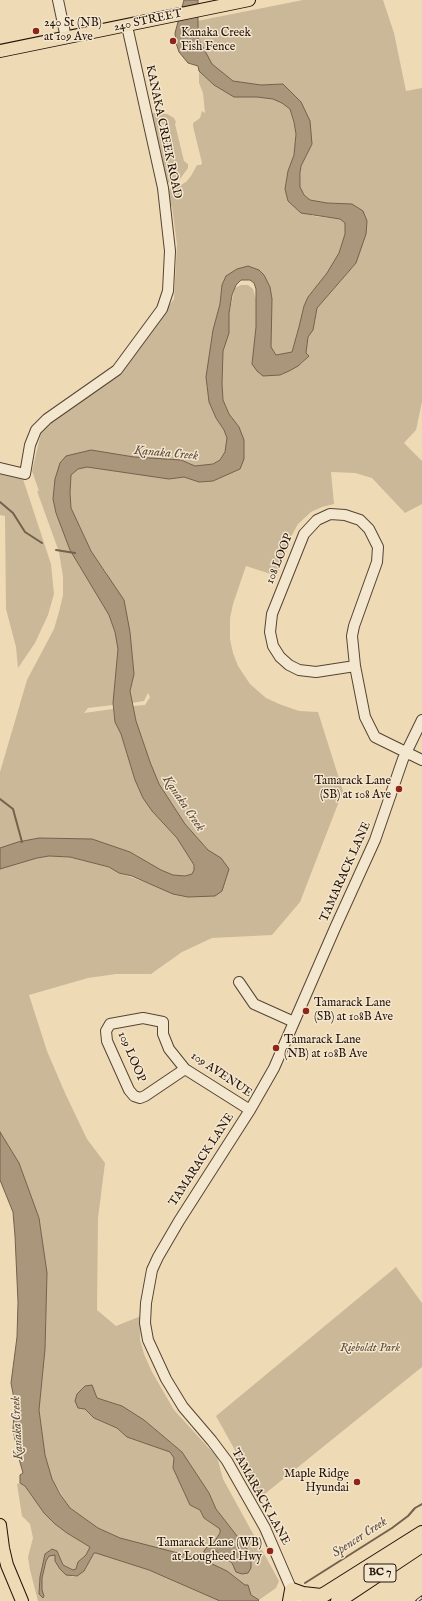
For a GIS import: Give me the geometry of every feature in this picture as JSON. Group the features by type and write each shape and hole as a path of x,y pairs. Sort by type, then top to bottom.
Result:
{"highway":[{"name":"BC 7","path":"318,1599 422,1533"},
{"name":"BC 7","path":"338,1601 422,1545"},
{"path":"294,1597 303,1594 318,1599"}],"main road":[{"name":"240 STREET","path":"0,51 249,0"},
{"path":"0,1525 7,1565 22,1601"}],"street":[{"path":"58,0 66,38"},
{"name":"KANAKA CREEK ROAD","path":"0,468 25,474 30,445 36,430 47,419 117,370 162,309 168,291 170,250 163,188 127,26"},
{"name":"108 LOOP","path":"355,666 316,672 299,670 288,665 280,657 273,646 270,632 272,614 306,531 317,520 330,514 351,516 360,520 369,529 378,547 377,562 354,626 352,636 355,666 364,717 375,738 422,760"},
{"name":"TAMARACK LANE","path":"294,1597 265,1528 246,1493 220,1451 176,1396 152,1350 146,1334 146,1303 152,1270 158,1257 179,1221 250,1110 274,1068 323,954 378,835 405,752 422,720"},
{"path":"239,982 254,1004 294,1022"},
{"name":"109 LOOP","path":"165,1021 143,1018 110,1024 106,1031 107,1041 129,1090 134,1096 140,1098 146,1096 185,1069"},
{"name":"109 AVENUE","path":"165,1021 163,1034 169,1049 185,1069 250,1110"}],"green space":[{"path":"303,0 383,0 394,33 406,91 422,88 422,402 416,430 404,443 422,461 422,504 405,513 372,478 355,473 331,472 334,504 311,512 298,524 292,535 277,576 246,566 233,604 230,618 230,639 233,653 238,666 250,684 266,698 279,704 299,711 318,712 343,791 300,902 272,935 212,938 182,952 151,974 116,974 88,978 29,995 47,1051 65,1093 87,1139 105,1163 98,1218 97,1310 116,1326 141,1316 140,1340 152,1372 174,1410 217,1457 223,1479 279,1581 276,1588 259,1600 251,1595 245,1585 227,1571 208,1563 207,1559 209,1555 217,1551 232,1563 233,1567 251,1568 251,1554 216,1509 209,1493 182,1452 144,1420 122,1406 97,1398 85,1409 94,1418 117,1428 128,1437 170,1452 174,1458 173,1468 190,1505 200,1510 204,1518 220,1529 220,1533 213,1544 204,1551 204,1557 201,1559 143,1545 120,1538 98,1528 70,1508 52,1479 45,1455 39,1410 45,1349 47,1273 39,1218 19,1163 0,1132 0,869 37,858 49,856 70,857 109,867 119,873 188,897 198,896 221,858 208,850 185,824 159,784 150,762 136,721 133,706 145,705 150,697 148,693 144,701 132,703 130,690 134,674 130,632 106,572 91,551 71,508 71,475 78,469 87,467 169,479 184,477 199,482 213,481 240,469 239,427 229,414 223,400 222,384 223,351 229,333 229,313 235,288 241,285 248,285 253,289 256,299 256,327 252,364 301,364 308,356 306,353 308,337 313,330 317,308 356,263 352,204 327,203 310,200 304,195 300,187 301,166 312,144 283,84 261,85 233,81 212,64 198,38 197,21"},
{"path":"199,71 214,85 234,97 273,99 290,109 296,134 294,155 288,171 285,188 288,201 313,216 340,219 345,223 345,234 339,253 327,273 308,297 304,306 292,352 276,355 271,347 272,299 270,287 264,275 259,270 222,285 220,304 213,330 206,377 209,402 227,438 225,452 220,460 213,464 195,466 181,460 134,457 91,451 66,456 53,499 56,513 70,550 109,615 115,632 118,649 113,705 88,708 84,713 113,709 115,722 121,734 135,780 143,798 177,838 194,865 192,874 185,876 173,875 161,870 130,852 92,839 39,838 18,842 0,848 0,772 27,680 54,629 63,595 63,577 59,552 37,491 39,491 32,471 42,429 117,376 174,299 177,245 172,206 169,207 167,193 169,189 186,182 197,165 201,165 202,163 193,126 193,123 200,118 202,111 205,113 203,93 199,83"},
{"path":"153,113 167,114 174,118 176,122 175,124 184,161 188,164 188,168 180,179 174,182 167,183 162,165"},
{"path":"0,473 23,479 51,564 54,594 48,615 35,643 18,668 16,647 6,609 5,516 0,515"},
{"name":"Rieboldt Park","path":"396,1267 422,1303 422,1367 261,1497 216,1416"},
{"path":"20,1483 25,1486 44,1513 55,1524 90,1547 90,1550 86,1555 78,1562 76,1569 73,1570 63,1565 57,1551 52,1549 45,1554 39,1587 42,1597 44,1596 42,1590 42,1578 46,1561 49,1556 54,1554 72,1577 77,1576 84,1571 94,1553 96,1553 149,1570 220,1601 38,1601 28,1557 33,1538 30,1524 22,1516 17,1484"}],"water":[{"path":"184,0 198,0 198,38 212,64 233,81 261,85 283,84 301,102 310,121 312,144 301,166 300,187 304,195 310,200 327,203 352,204 363,211 367,221 366,234 356,263 317,308 313,330 308,337 306,353 309,356 298,366 289,371 280,375 263,376 252,364 256,327 256,289 254,283 250,280 241,280 236,285 232,295 229,313 229,333 223,351 222,384 223,400 229,414 239,427 244,440 244,459 240,469 213,481 199,482 184,477 169,479 87,467 78,469 71,475 71,508 91,551 124,600 130,632 134,674 130,691 136,721 150,762 159,784 185,824 208,850 221,858 229,869 222,891 215,896 188,897 173,894 132,876 119,873 109,867 70,857 49,856 37,858 0,869 0,848 18,842 39,838 92,839 130,852 161,870 173,875 185,876 192,874 194,865 177,838 152,811 143,798 135,780 121,734 115,722 113,703 118,649 115,632 109,615 70,550 56,513 53,499 55,479 60,463 66,456 91,450 134,457 181,460 195,466 213,464 220,460 225,452 227,438 209,402 206,377 213,330 220,304 222,285 226,276 237,269 248,266 259,270 264,275 270,287 272,299 271,347 276,355 292,352 304,306 308,297 327,273 339,253 345,234 345,223 340,219 301,213 288,201 285,189 288,171 294,155 296,134 290,109 273,99 234,97 214,85 199,71 198,66 188,63 179,52 175,33"},
{"name":"Kanaka Creek","path":"0,1132 19,1163 39,1218 47,1273 45,1349 39,1410 45,1455 52,1479 60,1494 70,1508 98,1528 120,1538 201,1559 204,1557 204,1551 207,1547 213,1544 220,1533 220,1529 204,1518 200,1510 190,1505 173,1468 174,1458 170,1452 127,1437 117,1428 94,1418 85,1409 78,1408 75,1401 77,1394 85,1386 92,1385 97,1398 122,1406 144,1420 182,1452 209,1493 216,1509 251,1554 251,1568 248,1573 242,1574 236,1572 232,1563 216,1551 209,1555 207,1559 208,1562 227,1571 245,1585 248,1585 251,1595 259,1600 258,1601 220,1601 149,1570 96,1553 94,1553 84,1571 77,1576 66,1575 55,1561 55,1555 49,1556 46,1561 42,1578 43,1598 39,1594 40,1577 45,1554 52,1549 57,1551 63,1565 73,1570 76,1569 78,1562 86,1555 90,1547 55,1524 44,1513 25,1486 20,1483 20,1475 23,1473 13,1429 15,1404 11,1383 17,1337 18,1302 15,1236 13,1212 0,1180"}],"waterway":[{"path":"0,502 13,513 25,532 42,543"},
{"path":"56,550 75,553"},
{"path":"0,799 13,809 22,842"},
{"name":"Spencer Creek","path":"305,1583 392,1528 408,1516 415,1508 422,1504"}],"railway":[{"path":"417,1601 422,1597"}],"place":[{"name":"240 St (NB) at 109 Ave","path":"36,31"},
{"name":"Kanaka Creek Fish Fence","path":"173,41"},
{"name":"Tamarack Lane (SB) at 108 Ave","path":"399,789"},
{"name":"Tamarack Lane (SB) at 108B Ave","path":"306,1011"},
{"name":"Tamarack Lane (NB) at 108B Ave","path":"276,1048"},
{"name":"Maple Ridge Hyundai","path":"357,1482"},
{"name":"Tamarack Lane (WB) at Lougheed Hwy","path":"270,1551"}]}
